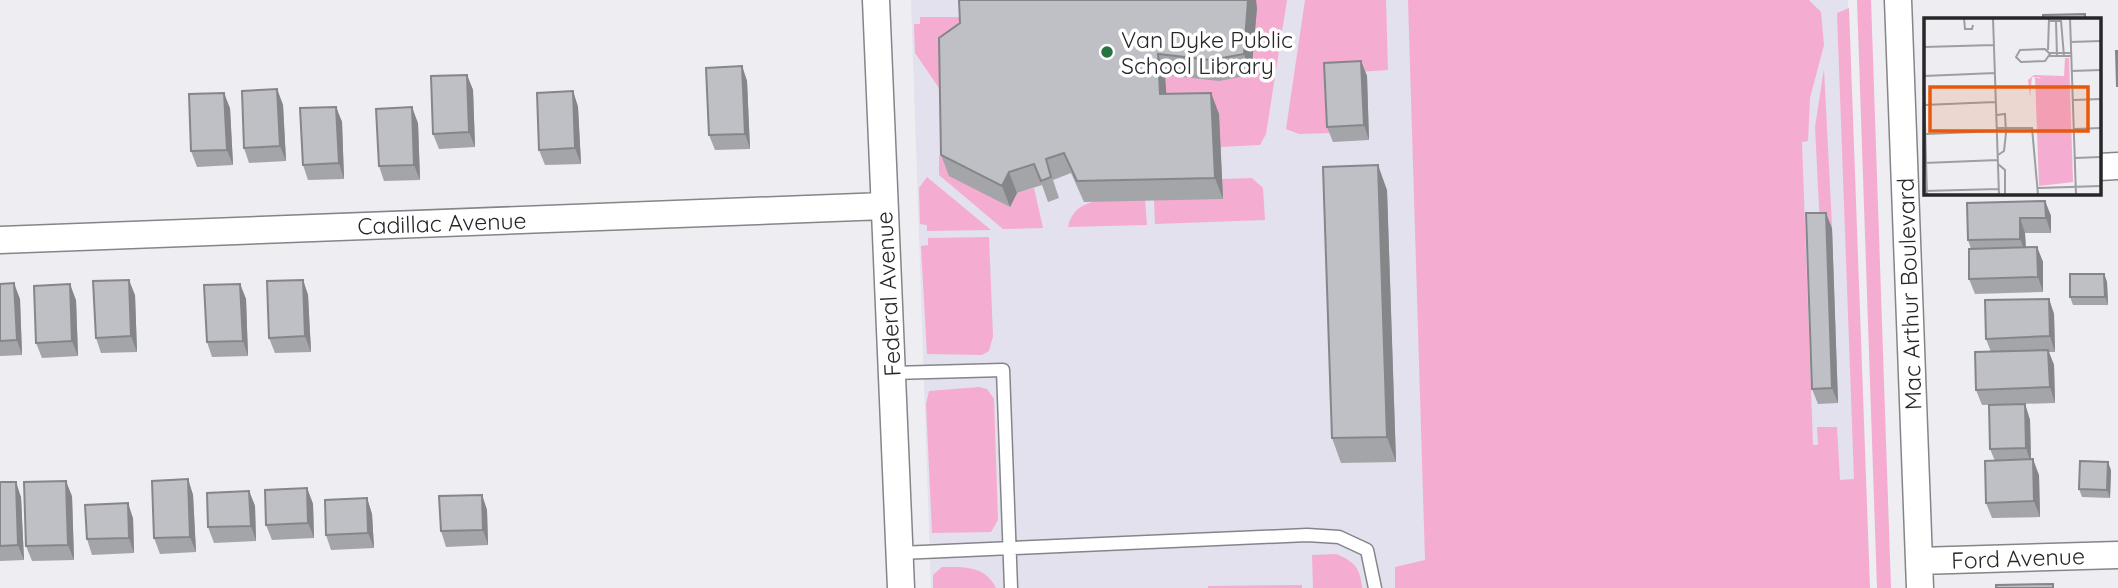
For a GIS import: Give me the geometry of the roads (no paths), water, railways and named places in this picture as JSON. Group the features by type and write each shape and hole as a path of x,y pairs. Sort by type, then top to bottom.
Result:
{"street":[{"name":"Federal Avenue","path":"876,0 901,588"},
{"name":"Mac Arthur Boulevard","path":"1898,0 1915,173 1920,588"},
{"path":"2100,167 2118,166"},
{"name":"Cadillac Avenue","path":"0,240 884,206"},
{"name":"Ford Avenue","path":"1919,561 2118,555"}],"lane":[{"path":"892,373 1003,370 1012,588"},
{"path":"900,553 1307,535 1339,537 1367,550 1376,588"}],"place":[{"name":"Van Dyke Public School Library","path":"1107,52"}]}
